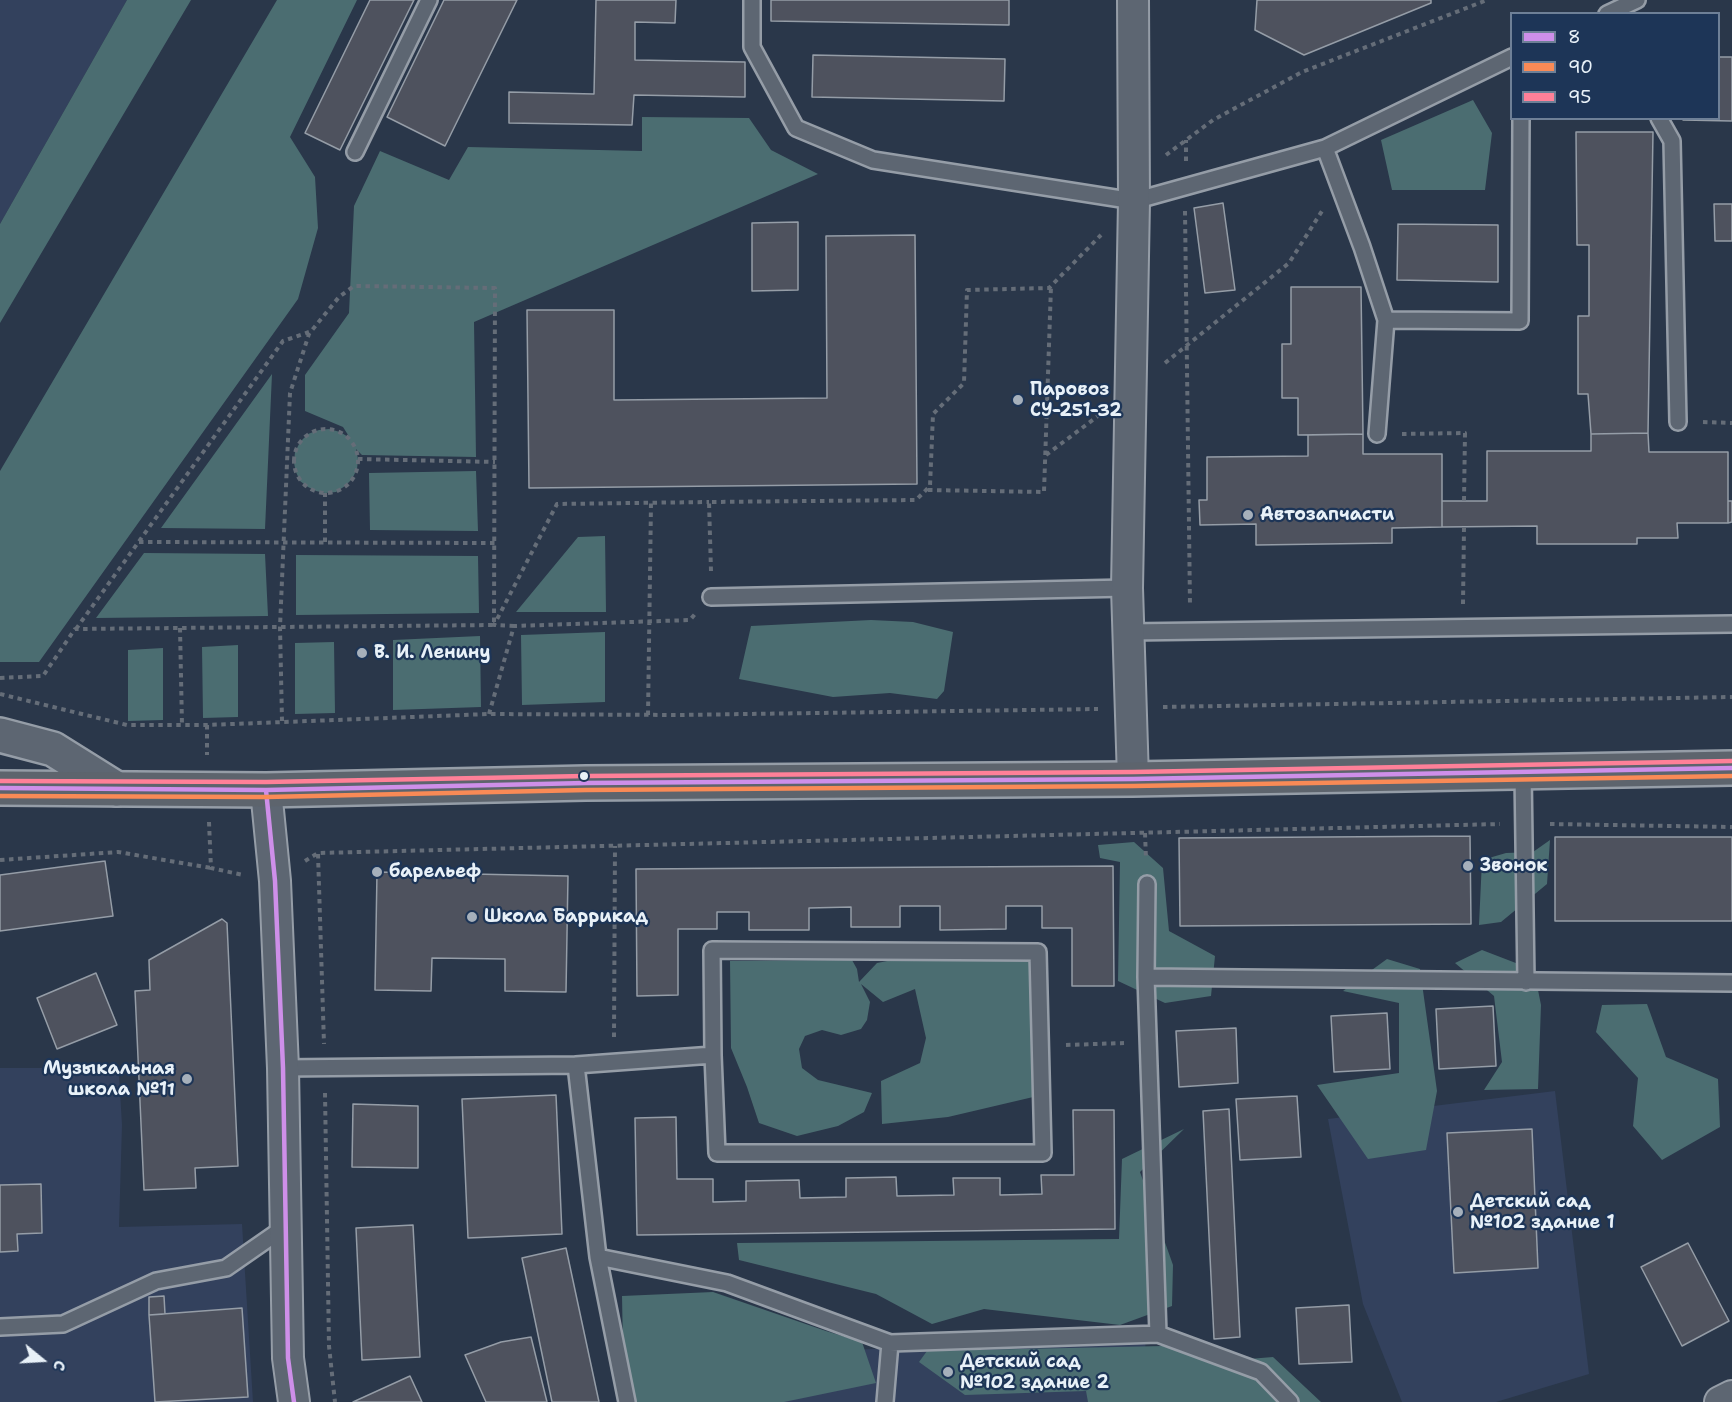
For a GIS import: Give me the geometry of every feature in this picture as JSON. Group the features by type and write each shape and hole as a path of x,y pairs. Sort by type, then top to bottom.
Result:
{"main road":[{"path":"0,788 266,790 609,783 1133,779 1732,768"}],"street":[{"path":"1133,0 1134,201 1127,588 1133,779"},
{"path":"0,735 53,748 117,789"},
{"path":"266,790 275,881 283,1068 288,1358 294,1402"},
{"path":"1720,1402 1732,1396"}],"lane":[{"path":"355,152 429,0"},
{"path":"752,0 752,47 796,128 873,160 1134,201 1325,148 1510,58"},
{"path":"1611,12 1637,0"},
{"path":"1386,320 1520,321 1521,120"},
{"path":"1660,120 1672,141 1678,422"},
{"path":"1325,148 1386,320 1377,434"},
{"path":"711,597 1127,588"},
{"path":"1128,632 1732,624"},
{"path":"1522,772 1526,982"},
{"path":"1147,884 1146,976 1158,1334"},
{"path":"712,950 1038,952 1043,1153 717,1153 713,1055 712,950"},
{"path":"1146,976 1732,983"},
{"path":"283,1068 576,1065 713,1055"},
{"path":"576,1065 598,1257 627,1402"},
{"path":"0,1327 63,1324 156,1281 226,1268 285,1227"},
{"path":"598,1257 727,1283 890,1343 1158,1334 1261,1372 1290,1402"},
{"path":"885,1402 890,1343"}],"path":[{"path":"1163,157 1213,120 1302,72 1487,0"},
{"path":"1186,140 1191,609"},
{"path":"1046,455 1131,391 1289,262 1339,184"},
{"path":"494,625 557,504 915,501 930,486 933,414 964,383 967,290 1049,288 1134,201"},
{"path":"927,490 1044,492 1051,285"},
{"path":"282,721 280,627 290,393 311,331 339,297 354,286 495,288 494,625"},
{"path":"0,678 43,676 283,341 311,331"},
{"path":"329,429 349,438 355,447 358,459 357,469 352,479 336,492 325,493 316,492 300,481 294,463 295,452 300,442 308,434 329,429"},
{"path":"1377,434 1465,433 1464,501"},
{"path":"358,459 495,462"},
{"path":"287,463 294,463"},
{"path":"325,493 325,542"},
{"path":"75,629 514,626 690,620 711,597 709,502"},
{"path":"648,715 651,503"},
{"path":"1463,605 1464,527"},
{"path":"139,542 495,543"},
{"path":"489,714 514,626"},
{"path":"180,628 182,725"},
{"path":"0,694 127,725 207,725 489,714 648,715 1732,697"},
{"path":"207,725 211,868"},
{"path":"0,860 118,852 275,881 318,853 1524,824 1732,827"},
{"path":"614,1063 615,846"},
{"path":"318,853 325,1068 329,1346 335,1402"},
{"path":"1041,1045 1148,1042"}],"shaded area":[{"path":"0,0 127,0 0,224"},
{"path":"0,1068 43,1068 119,1075 122,1125 119,1227 242,1224 253,1402 0,1402"},
{"name":"Детский сад №102 здание 1","path":"1555,1091 1589,1374 1496,1402 1402,1402 1363,1304 1328,1119"},
{"name":"Детский сад №102 здание 2","path":"1145,1336 1148,1402 754,1402 748,1355"}],"green space":[{"path":"127,0 191,0 0,323 0,224"},
{"path":"277,0 357,0 290,137 315,177 318,228 298,299 39,662 0,662 0,471"},
{"path":"1473,100 1492,133 1485,190 1392,190 1381,140"},
{"path":"642,117 749,118 771,150 818,174 474,322 476,457 362,455 356,449 357,469 352,479 336,492 316,491 300,481 294,463 295,452 300,442 308,434 329,429 350,438 343,427 305,411 305,375 349,313 354,206 380,151 449,180 468,147 642,151"},
{"path":"272,374 265,529 161,528"},
{"path":"476,471 478,531 370,530 369,473"},
{"path":"605,536 606,612 516,612 578,537"},
{"path":"144,553 265,554 268,616 96,618"},
{"path":"296,555 478,556 479,613 296,615"},
{"path":"871,620 913,622 953,632 944,691 937,699 890,693 833,697 739,679 751,626"},
{"path":"605,632 605,702 522,705 521,635"},
{"path":"480,636 481,707 393,710 393,640"},
{"path":"334,642 335,713 295,714 295,643"},
{"path":"238,645 238,717 203,718 202,647"},
{"path":"163,648 163,720 128,721 128,650"},
{"path":"1550,840 1547,884 1501,922 1479,925 1482,860 1506,853 1533,852"},
{"path":"1134,842 1163,868 1169,931 1215,956 1211,996 1165,1003 1118,981 1120,862 1100,858 1098,845"},
{"path":"1044,949 1046,1094 948,1117 882,1124 881,1081 920,1063 926,1038 915,989 883,1002 861,984 870,1002 867,1020 861,1029 841,1035 822,1030 805,1036 799,1049 802,1068 818,1080 872,1093 864,1112 838,1126 797,1136 759,1123 731,1048 730,961 852,960 857,969 859,982 877,963 908,957"},
{"path":"1482,950 1534,970 1541,1005 1538,1089 1484,1090 1502,1062 1494,996 1455,963"},
{"path":"1387,959 1420,969 1437,1091 1426,1150 1368,1159 1317,1085 1399,1073 1399,1003 1343,991"},
{"path":"1647,1004 1666,1057 1718,1079 1720,1127 1662,1160 1633,1126 1638,1078 1596,1032 1602,1005"},
{"path":"1184,1129 1140,1172 1173,1265 1172,1306 1120,1325 984,1309 932,1324 876,1294 739,1260 737,1243 1119,1239 1122,1159"},
{"path":"713,1292 862,1342 876,1383 784,1402 624,1402 622,1296"},
{"path":"1163,1346 1212,1362 1273,1357 1321,1402 1088,1402 1086,1391 965,1395 919,1362 927,1351"}],"building":[{"path":"370,0 414,0 340,150 305,133"},
{"path":"444,0 517,0 445,146 387,117"},
{"path":"596,0 676,0 675,23 635,22 635,60 745,62 745,97 634,95 632,125 509,123 509,92 594,94"},
{"path":"771,0 1009,0 1009,25 771,21"},
{"path":"1257,0 1431,0 1431,3 1304,55 1255,30"},
{"path":"813,55 1005,59 1004,101 812,97"},
{"path":"1720,57 1732,57 1732,121 1683,120 1720,120"},
{"path":"1576,132 1653,132 1648,433 1591,434 1588,394 1578,394 1578,316 1589,316 1589,245 1577,245"},
{"path":"1223,203 1235,290 1205,293 1194,208"},
{"path":"1714,204 1732,204 1732,241 1715,241"},
{"path":"798,222 798,290 752,291 752,223"},
{"path":"1398,224 1498,225 1498,282 1397,280"},
{"path":"915,235 917,484 529,488 527,310 614,310 614,400 827,398 826,236"},
{"path":"1291,287 1361,287 1363,434 1298,435 1298,398 1282,398 1282,344 1291,344"},
{"path":"1648,433 1649,452 1728,452 1728,523 1677,523 1678,538 1637,538 1637,544 1537,544 1537,526 1442,527 1442,501 1487,501 1487,451 1591,451 1591,434"},
{"path":"1363,434 1363,454 1442,454 1442,527 1392,528 1392,543 1256,545 1256,524 1200,525 1199,500 1207,500 1207,457 1308,456 1308,435"},
{"path":"1728,501 1732,501 1732,522 1728,523"},
{"path":"1470,836 1471,924 1180,926 1179,838"},
{"path":"1555,837 1732,837 1732,921 1555,921"},
{"path":"105,861 113,916 0,931 0,875"},
{"path":"1113,866 1114,986 1072,986 1072,928 1042,928 1042,906 1006,906 1006,929 940,930 940,906 900,906 900,927 851,927 851,907 809,908 809,930 749,930 749,912 717,912 717,929 678,929 678,995 637,996 636,869"},
{"name":"Школа Баррикад","path":"377,872 568,876 566,992 505,991 505,959 432,958 431,991 375,990"},
{"name":"Музыкальная школа №11","path":"222,919 227,923 238,1166 195,1168 196,1188 144,1190 135,991 150,990 149,960"},
{"path":"96,973 117,1025 57,1049 37,998"},
{"path":"1493,1006 1496,1066 1439,1069 1436,1009"},
{"path":"1387,1013 1390,1069 1334,1072 1331,1016"},
{"path":"1236,1028 1238,1083 1179,1087 1176,1031"},
{"path":"556,1095 562,1234 468,1238 462,1099"},
{"path":"1297,1096 1301,1157 1240,1160 1236,1099"},
{"path":"353,1104 418,1106 418,1168 352,1167"},
{"path":"1229,1109 1240,1337 1214,1339 1203,1111"},
{"path":"1073,1110 1114,1110 1115,1229 637,1235 635,1118 676,1117 677,1179 713,1179 713,1202 746,1201 746,1181 799,1180 800,1198 846,1197 846,1178 896,1177 897,1196 954,1195 953,1178 1000,1178 1000,1195 1042,1194 1041,1175 1074,1175"},
{"path":"1532,1129 1538,1268 1454,1273 1447,1133"},
{"path":"41,1184 42,1233 17,1234 18,1251 0,1252 0,1185"},
{"path":"413,1225 420,1357 362,1360 356,1228"},
{"path":"1688,1243 1729,1321 1682,1346 1641,1267"},
{"path":"566,1248 599,1402 552,1402 522,1258"},
{"path":"164,1296 165,1314 149,1315 149,1297"},
{"path":"1349,1305 1352,1362 1299,1364 1296,1308"},
{"path":"242,1308 248,1397 155,1402 149,1315"},
{"path":"531,1337 547,1402 486,1402 465,1355 501,1342"},
{"path":"410,1376 422,1402 353,1402"}],"transit line":[{"name":"95","path":"0,781 266,782 586,776 1133,772 1732,761"},
{"name":"8","path":"0,788 266,790 586,783 1133,779 1732,768"},
{"name":"90","path":"0,796 266,797 586,790 1133,786 1732,776"},
{"name":"8","path":"266,790 275,881 283,1068 288,1358 294,1402"}],"place":[{"name":"Паровоз СУ-251-32","path":"1018,400"},
{"name":"Автозапчасти","path":"1248,515"},
{"name":"В. И. Ленину","path":"362,653"},
{"name":"Звонок","path":"1468,866"},
{"name":"барельеф","path":"377,872"},
{"name":"Школа Баррикад","path":"472,917"},
{"name":"Музыкальная школа №11","path":"187,1079"},
{"name":"Детский сад №102 здание 1","path":"1458,1212"},
{"name":"Детский сад №102 здание 2","path":"948,1372"}]}
